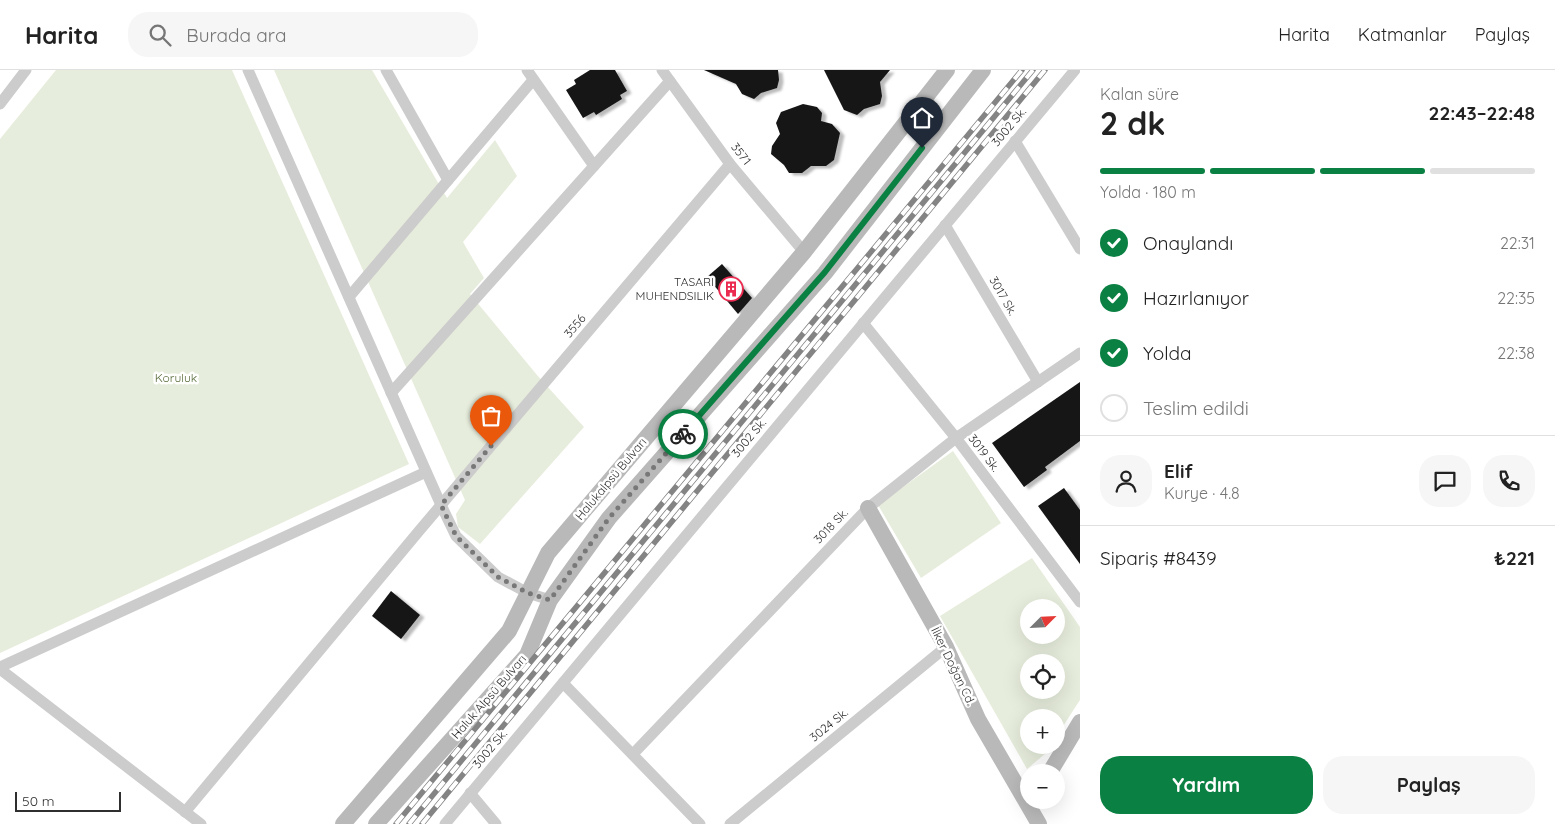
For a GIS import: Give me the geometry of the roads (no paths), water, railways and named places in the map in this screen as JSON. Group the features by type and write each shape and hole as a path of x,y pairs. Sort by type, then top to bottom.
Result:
{"main road":[{"name":"Halukalpsü Bulvarı","path":"343,824 509,631 548,553 804,252 947,70"},
{"name":"Haluk Alpsü Bulvarı","path":"376,824 527,655 550,600 609,518 825,272 982,70"},
{"name":"İlker Doğan Cd.","path":"868,508 946,647 978,719 1034,822"},
{"path":"1055,764 1080,722"},
{"path":"1034,822 1038,809"}],"street":[{"path":"1,97 26,70"},
{"path":"248,70 456,536 498,577 528,593 550,600"},
{"path":"386,70 448,180"},
{"name":"3571","path":"662,70 730,164 804,252"},
{"name":"3002 Sk.","path":"445,824 1075,70"},
{"path":"349,297 448,180 530,75 594,166"},
{"path":"391,393 670,82"},
{"path":"1015,141 1080,249"},
{"name":"3556","path":"185,812 441,505 730,164"},
{"name":"3017 Sk.","path":"946,225 1038,382"},
{"name":"3019 Sk.","path":"863,324 956,438 1080,602"},
{"name":"3018 Sk.","path":"633,754 868,508 956,438 1080,353"},
{"path":"201,824 0,668 426,472"},
{"name":"3024 Sk.","path":"730,824 946,647"},
{"path":"563,683 700,824"},
{"path":"470,794 496,824"}],"railway":[{"path":"396,824 1022,70"},
{"path":"409,824 1033,70"},
{"path":"422,824 1045,70"}],"place":[{"name":"TASARI MUHENDSILIK","path":"731,289"}],"park label":[{"name":"Koruluk","path":"176,378"}]}
